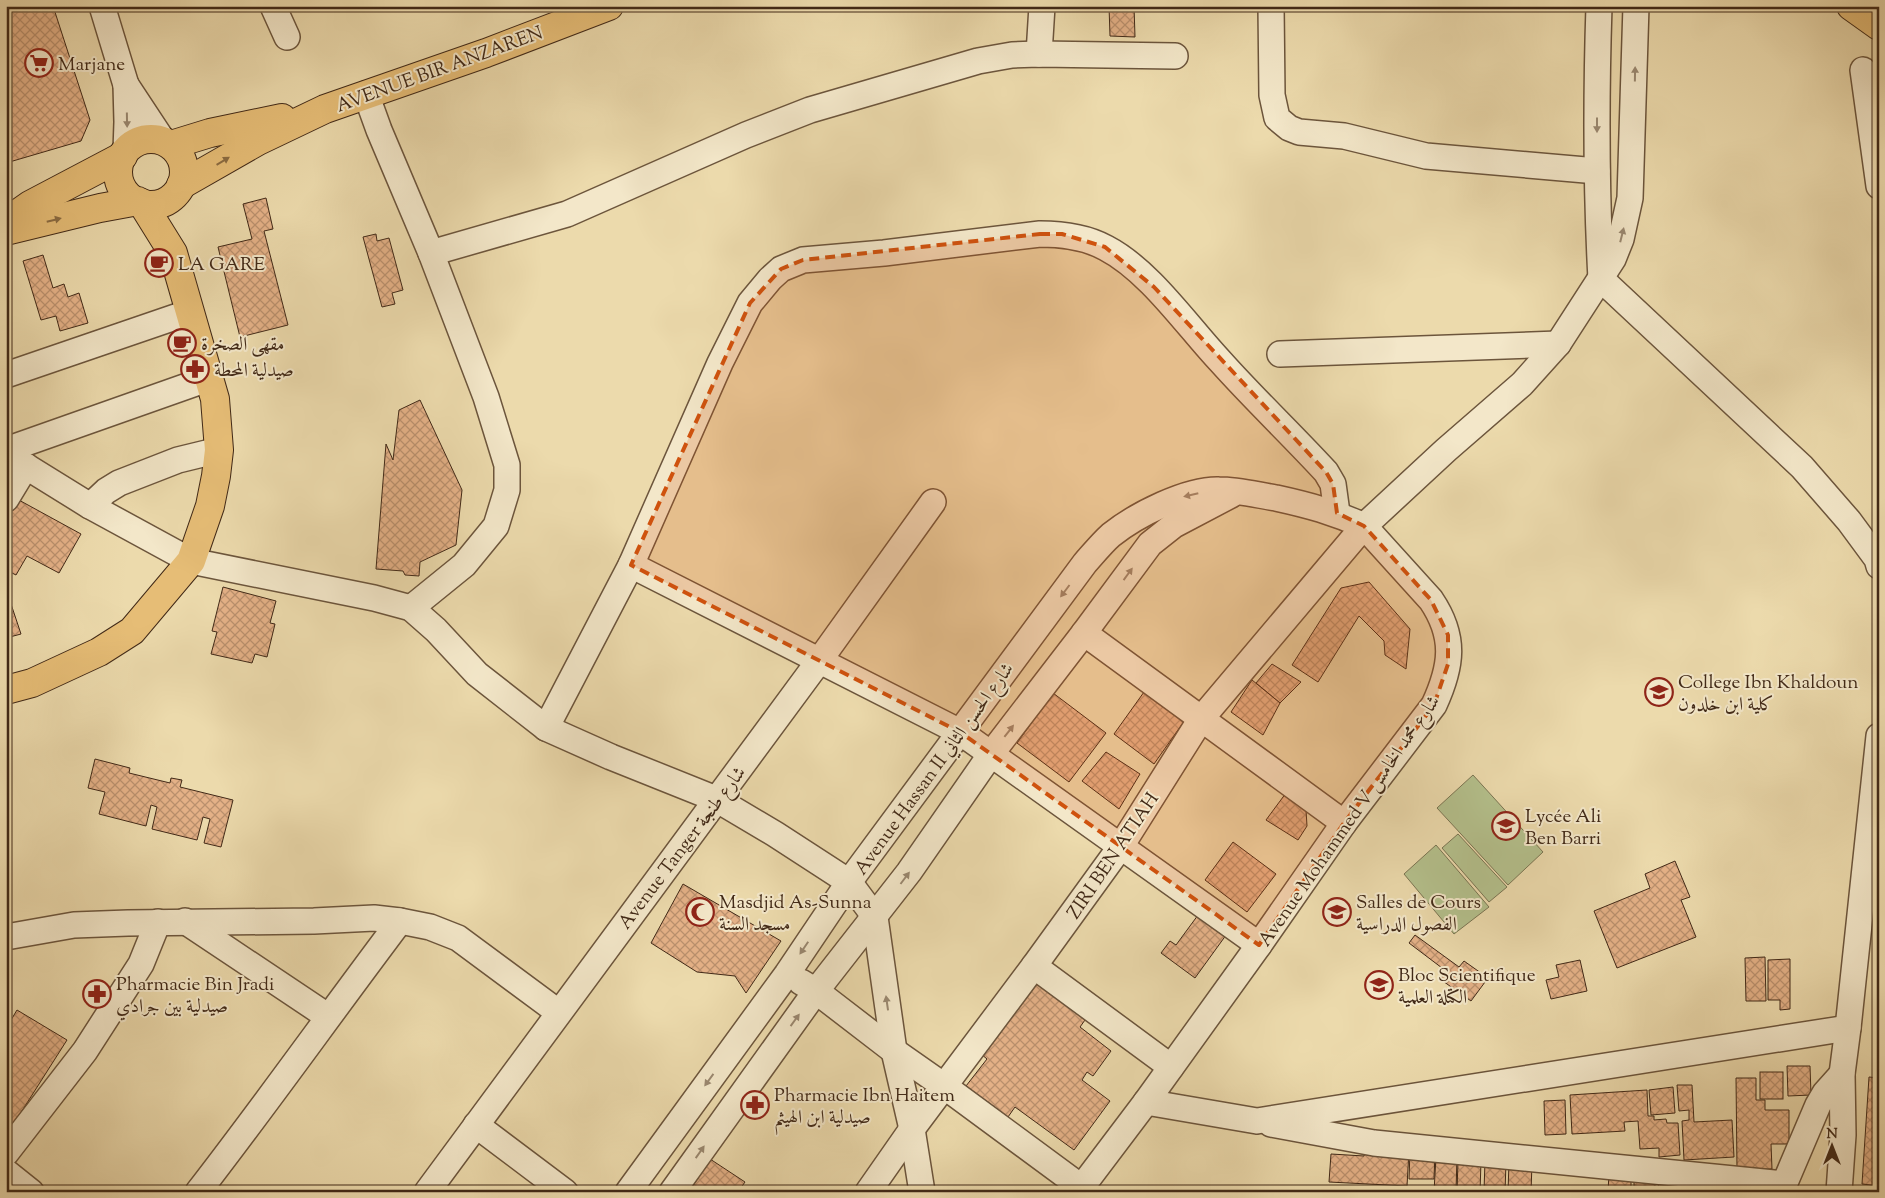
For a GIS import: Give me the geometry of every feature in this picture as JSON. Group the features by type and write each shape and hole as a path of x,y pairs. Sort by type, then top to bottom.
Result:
{"main road":[{"name":"AVENUE BIR ANZAREN","path":"179,188 258,141 325,109 486,53 610,6"},
{"path":"1851,6 1879,26"},
{"name":"AVENUE BIR ANZAREN","path":"167,143 325,109"},
{"path":"6,222 30,205 124,153 137,142 150,139 167,143 182,159 184,177 179,188 171,198 162,202 152,204 140,202 100,208 6,231"},
{"path":"6,690 32,683 100,652 132,631 191,561 210,506 219,450 215,400 210,378 173,253 140,202 129,195 122,187 119,177 119,166 124,153"},
{"path":"173,253 179,188"}],"street":[{"path":"102,6 126,86 127,122 124,153"},
{"path":"273,6 288,37"},
{"path":"1040,54 1042,6"},
{"path":"1271,6 1272,96 1278,118 1289,128 1299,132 1344,136 1426,156 1597,171"},
{"path":"1599,6 1597,171 1601,279 1622,296 1802,467 1849,521 1878,560"},
{"path":"1364,526 1446,450 1522,384 1558,344 1618,250 1630,198 1636,6"},
{"path":"431,253 567,214 746,135 810,110 978,61 1012,55 1040,54 1174,56"},
{"path":"1863,70 1879,186"},
{"path":"126,86 167,143"},
{"path":"366,94 379,130 431,253 486,397 507,465 507,490 496,526 464,565 411,608"},
{"path":"546,728 630,564 720,363 750,303 780,269 803,260 884,253 1040,234 1062,234 1105,247 1134,267 1154,287 1222,363 1326,472 1333,484 1337,513"},
{"path":"6,375 190,312"},
{"path":"1280,354 1558,344"},
{"path":"13,457 210,378"},
{"path":"90,506 106,491 119,483 178,460 219,450"},
{"path":"6,499 13,457"},
{"path":"13,457 90,506 191,561 374,598 411,608 436,630 477,674 546,728 610,757 716,799 775,834 849,882 876,917 894,1051 912,1129 922,1192"},
{"name":"Avenue Hassan II شارع الحسن الثاني","path":"628,1192 786,974 849,882 1085,563 1111,536 1147,512 1179,498 1217,489 1239,491 1296,502 1337,513 1364,526"},
{"name":"Avenue Hassan II شارع الحسن الثاني","path":"672,1192 816,991 876,917 991,754 1150,544 1174,525 1239,491"},
{"name":"Avenue Tanger شارع طنجة","path":"427,1192 558,1012 819,661 933,502"},
{"name":"ZIRI BEN ATIAH","path":"868,1192 912,1129 1121,846 1200,719 1364,526"},
{"name":"Avenue Mohammed V شارع محمد الخامس","path":"1080,1190 1259,945 1344,823 1434,705 1444,684 1449,651 1448,635 1435,607 1364,526"},
{"path":"630,564 960,732 1259,945"},
{"path":"1084,633 1344,823"},
{"path":"1839,1192 1843,1135 1842,1074 1879,736"},
{"path":"6,937 74,925 158,922 314,921 374,918 430,927 458,938 558,1012"},
{"path":"6,1152 85,1051 141,964 158,922"},
{"path":"185,922 327,1016"},
{"path":"198,1192 245,1131 327,1016 400,922"},
{"path":"1034,966 1171,1067"},
{"path":"786,974 816,991 1080,1190"},
{"path":"1256,1121 1848,1028"},
{"path":"1146,1102 1374,1143 1783,1188 1818,1105 1825,1093 1842,1074"},
{"path":"476,1125 565,1192"},
{"path":"6,1172 31,1192"}],"highlighted area":[{"path":"1040,234 1062,234 1105,247 1154,287 1326,472 1333,484 1337,513 1364,526 1431,600 1448,635 1448,664 1434,705 1344,823 1259,945 960,732 631,565 750,303 781,269 803,260"}],"green space":[{"path":"1473,775 1543,852 1508,885 1437,808"},
{"path":"1458,834 1507,887 1489,902 1442,848"},
{"path":"1436,845 1489,907 1454,934 1404,874"}],"building":[{"name":"Marjane","path":"6,6 53,6 90,120 81,141 6,163"},
{"path":"1109,6 1134,6 1135,37 1110,36"},
{"path":"266,198 273,229 264,231 288,325 240,337 218,247 252,239 243,204"},
{"path":"376,234 377,241 389,238 403,290 392,293 395,304 382,307 363,237"},
{"path":"43,255 53,288 64,284 68,297 79,293 88,323 60,331 56,316 41,320 23,261"},
{"path":"420,400 462,490 456,545 420,562 419,576 405,575 403,571 376,569 386,444 393,460 399,410"},
{"path":"17,499 81,534 59,573 27,556 16,575 6,570 6,518"},
{"path":"1369,582 1410,629 1406,669 1385,655 1384,641 1359,616 1318,682 1292,665 1341,588"},
{"path":"223,587 276,601 270,623 275,624 267,657 255,654 252,663 211,654 217,632 212,631"},
{"path":"6,595 8,595 21,634 6,638"},
{"path":"1272,664 1301,682 1280,703 1256,683"},
{"path":"1252,680 1280,703 1263,735 1231,712"},
{"path":"1144,692 1185,720 1154,764 1114,734"},
{"path":"1053,693 1106,733 1069,782 1017,743"},
{"path":"1106,752 1140,774 1119,809 1082,781"},
{"path":"95,759 130,768 129,773 170,783 171,778 182,780 180,787 233,800 221,847 204,843 210,819 203,817 197,840 152,829 157,807 151,805 146,826 99,814 105,792 88,788"},
{"path":"1286,793 1306,810 1307,826 1298,840 1266,820"},
{"path":"1233,842 1276,874 1247,912 1205,880"},
{"path":"1675,861 1690,897 1681,900 1696,937 1617,968 1594,911 1650,888 1645,874"},
{"name":"Masdjid As-Sunna مسجد السنة","path":"683,884 781,941 746,993 735,976 697,972 651,943"},
{"path":"1201,911 1229,931 1195,978 1161,953 1170,941 1176,945"},
{"path":"1415,935 1459,967 1464,961 1488,978 1471,1001 1440,979 1446,971 1409,943"},
{"path":"1765,957 1766,1001 1746,1001 1745,958"},
{"path":"1790,959 1790,1009 1780,1010 1780,1000 1768,1000 1768,960"},
{"path":"1580,960 1587,991 1551,999 1546,980 1559,977 1556,965"},
{"path":"1038,975 1090,1013 1080,1027 1111,1051 1093,1076 1087,1072 1082,1080 1110,1101 1074,1150 1015,1107 1008,1117 966,1086 987,1059 981,1054"},
{"path":"17,1010 67,1040 6,1136 6,1024 8,1025"},
{"path":"1787,1066 1810,1066 1811,1095 1788,1096"},
{"path":"1760,1072 1783,1072 1783,1099 1760,1099"},
{"path":"1869,1077 1879,1078 1879,1186 1862,1184"},
{"path":"1736,1078 1756,1078 1756,1100 1765,1100 1765,1110 1789,1110 1789,1144 1771,1144 1772,1169 1737,1170"},
{"path":"1677,1085 1692,1085 1694,1122 1732,1120 1734,1157 1684,1160 1682,1121 1689,1120 1689,1110 1679,1111"},
{"path":"1673,1087 1675,1113 1651,1115 1649,1090"},
{"path":"1647,1090 1648,1116 1654,1116 1654,1120 1666,1119 1667,1123 1678,1123 1680,1155 1659,1157 1659,1148 1640,1149 1638,1121 1624,1122 1625,1131 1572,1134 1570,1095"},
{"path":"1565,1100 1566,1134 1545,1135 1544,1101"},
{"path":"1365,1149 1409,1151 1407,1186 1329,1182 1331,1154 1364,1156"},
{"path":"1410,1151 1435,1152 1434,1179 1409,1179"},
{"path":"1436,1156 1457,1157 1456,1192 1434,1192"},
{"path":"710,1159 745,1182 738,1192 689,1192"},
{"path":"1458,1160 1481,1161 1480,1192 1457,1192"},
{"path":"1485,1161 1506,1162 1505,1192 1484,1191"},
{"path":"1509,1162 1532,1163 1531,1192 1508,1192"},
{"path":"1609,1173 1631,1174 1631,1192 1608,1192"},
{"path":"1634,1178 1655,1178 1655,1192 1634,1192"},
{"path":"1659,1180 1680,1181 1679,1192 1658,1192"}],"place":[{"name":"Marjane","path":"39,63"},
{"name":"LA GARE","path":"159,263"},
{"name":"مقهى الصخرة","path":"182,343"},
{"name":"صيدلية المحطة","path":"195,369"},
{"name":"College Ibn Khaldoun كلية ابن خلدون","path":"1659,692"},
{"name":"Lycée Ali Ben Barri","path":"1506,826"},
{"name":"Masdjid As-Sunna مسجد السنة","path":"700,912"},
{"name":"Salles de Cours الفصول الدراسية","path":"1337,912"},
{"name":"Bloc Scientifique الكتلة العلمية","path":"1379,985"},
{"name":"Pharmacie Bin Jradi صيدلية بين جرادي","path":"97,994"},
{"name":"Pharmacie Ibn Haitem صيدلية ابن الهيثم","path":"755,1105"}]}
